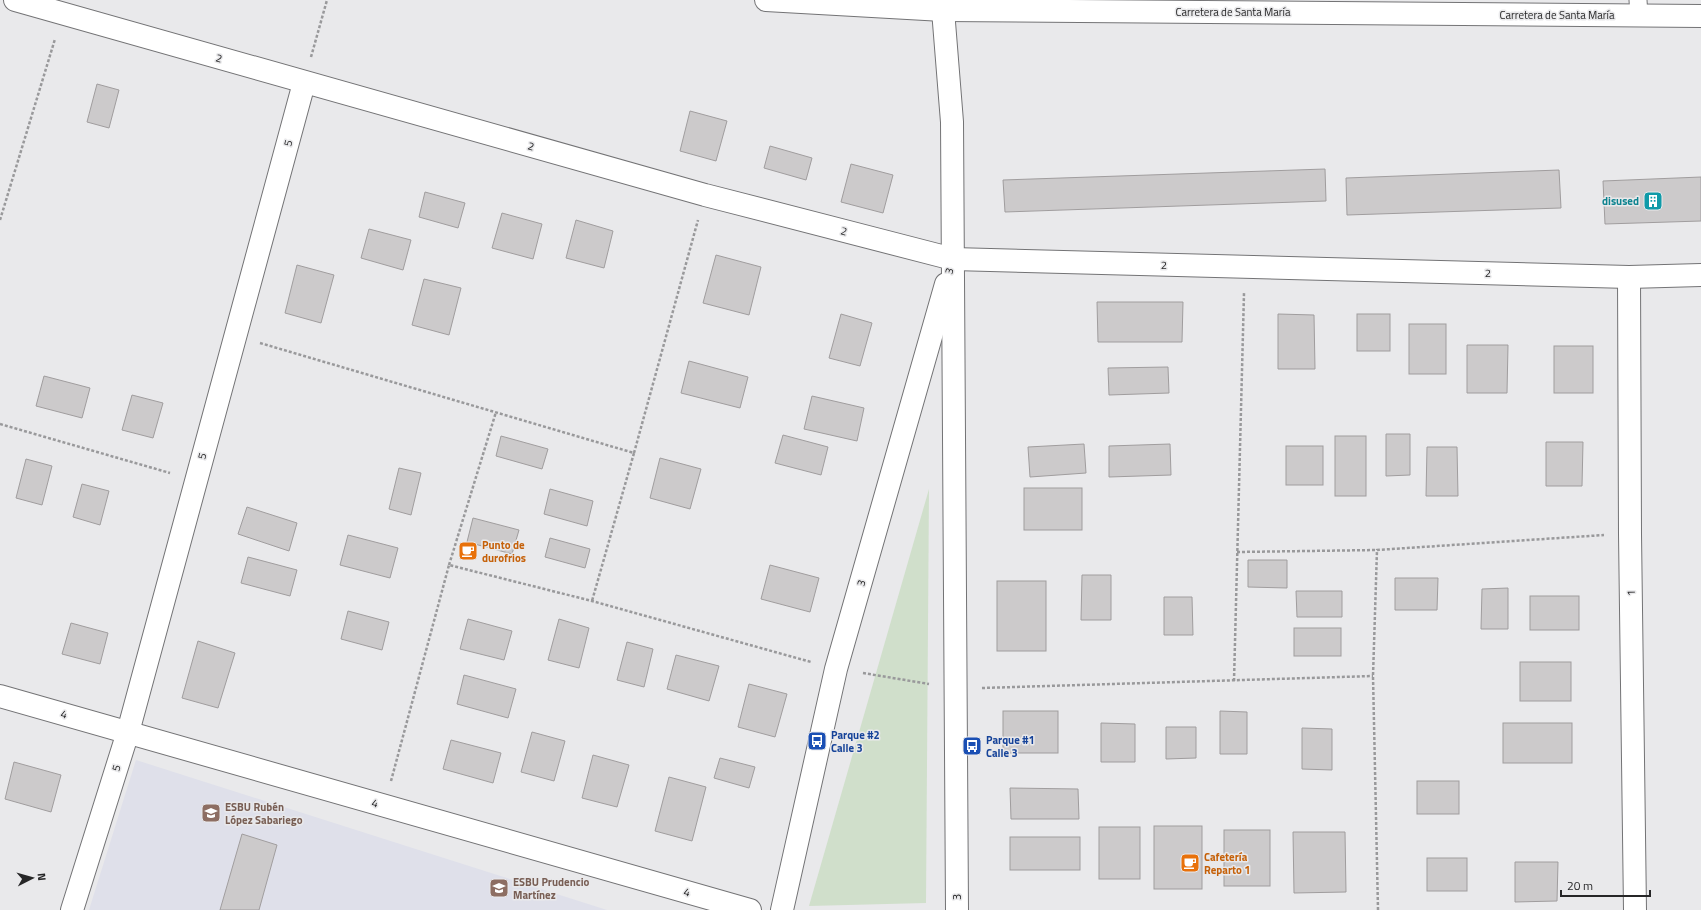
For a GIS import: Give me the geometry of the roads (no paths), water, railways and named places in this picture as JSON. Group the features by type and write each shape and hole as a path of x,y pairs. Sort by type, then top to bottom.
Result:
{"street":[{"name":"2","path":"15,0 304,83 705,195 953,259 1629,277 1701,275"},
{"name":"Carretera de Santa María","path":"766,0 943,10 1639,8 1701,16"},
{"name":"3","path":"943,10 952,122 957,910"},
{"name":"5","path":"72,910 128,732 304,83"},
{"name":"3","path":"782,910 836,669 953,259"},
{"name":"1","path":"1629,277 1630,534 1635,910"},
{"name":"4","path":"0,696 750,910"}],"place":[{"name":"disused","path":"1653,201"},
{"name":"Punto de durofrios","path":"468,551"},
{"name":"Parque #2 Calle 3","path":"817,741"},
{"name":"Parque #1 Calle 3","path":"972,746"},
{"name":"ESBU Rubén López Sabariego","path":"211,813"},
{"name":"Cafetería Reparto 1","path":"1190,863"},
{"name":"ESBU Prudencio Martínez","path":"499,888"}]}
